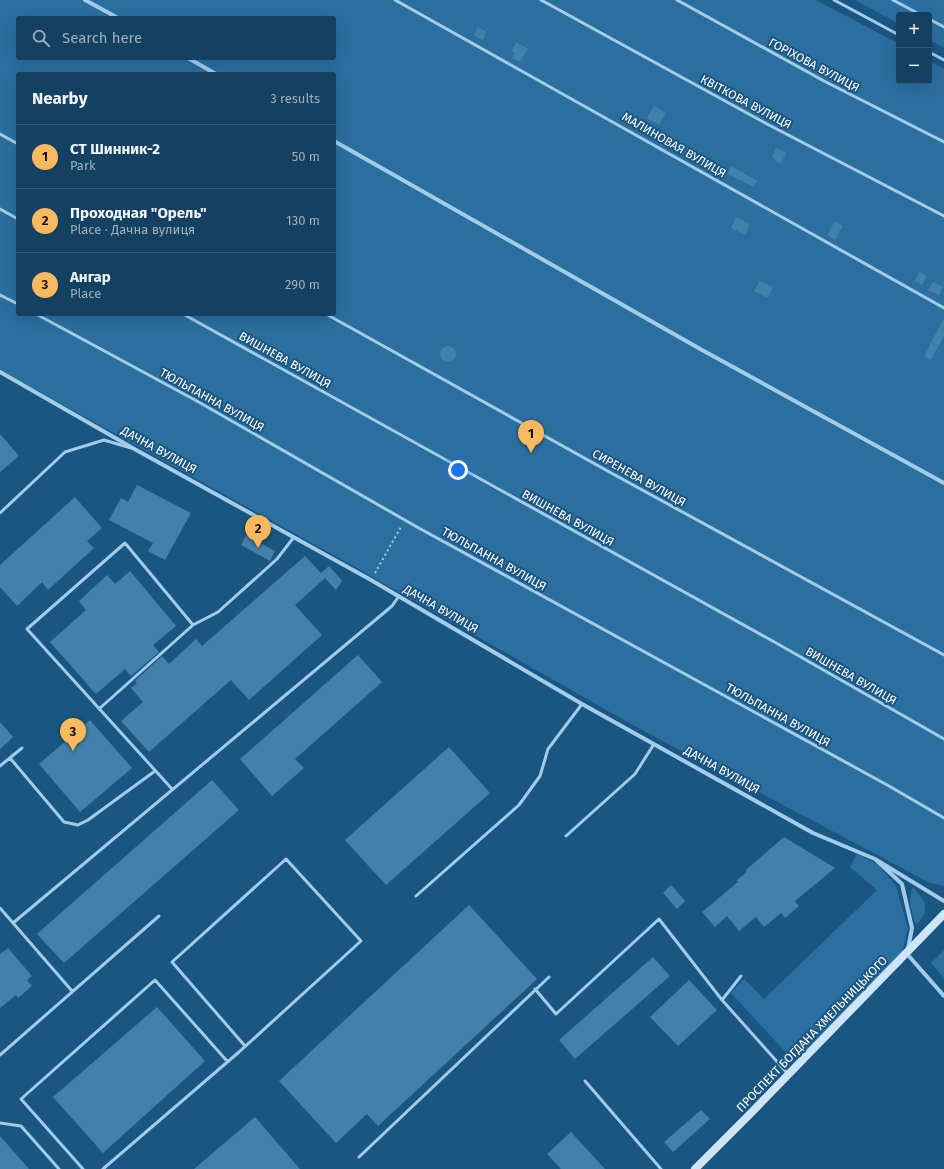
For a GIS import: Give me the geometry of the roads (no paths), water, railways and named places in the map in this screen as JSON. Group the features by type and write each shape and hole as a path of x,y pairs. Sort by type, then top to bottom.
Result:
{"main road":[{"name":"ПРОСПЕКТ БОГДАНА ХМЕЛЬНИЦЬКОГО","path":"694,1169 944,914"}],"street":[{"path":"85,0 114,16"},
{"path":"192,60 212,72"},
{"path":"336,142 702,350 944,483"},
{"name":"ДАЧНА ВУЛИЦЯ","path":"0,372 138,451 294,536 582,704 813,833 875,859"},
{"path":"875,859 944,901"},
{"path":"875,859 902,884 912,928 906,954 944,996"}],"lane":[{"name":"МАЛИНОВАЯ ВУЛИЦЯ","path":"395,0 944,308"},
{"name":"КВІТКОВА ВУЛИЦЯ","path":"541,0 768,124 944,216"},
{"name":"ГОРІХОВА ВУЛИЦЯ","path":"678,0 824,81 944,142"},
{"path":"834,0 896,34"},
{"path":"894,0 916,12"},
{"path":"932,21 944,27"},
{"path":"932,54 944,60"},
{"path":"0,134 16,143"},
{"path":"0,209 16,218"},
{"path":"0,295 16,303"},
{"name":"ТЮЛЬПАННА ВУЛИЦЯ","path":"40,316 195,400 406,520 889,786 944,818"},
{"name":"ВИШНЕВА ВУЛИЦЯ","path":"187,316 778,644 944,739"},
{"name":"СИРЕНЕВА ВУЛИЦЯ","path":"330,316 587,460 944,655"},
{"path":"0,513 66,452 104,440 138,451"},
{"path":"99,709 193,625 218,612 277,559 294,536"},
{"path":"172,789 27,629 125,543 193,625"},
{"path":"13,923 392,606 399,596"},
{"path":"416,896 520,805 540,776 548,749 582,704"},
{"path":"566,836 635,774 654,744"},
{"path":"0,766 22,748"},
{"path":"10,758 64,822 78,825 88,820 155,770"},
{"path":"103,1169 245,1046 361,941 286,859 172,962 245,1046"},
{"path":"0,908 72,991"},
{"path":"0,1054 159,916"},
{"path":"535,989 556,1014 658,919 722,1000 788,1074"},
{"path":"722,1000 741,976"},
{"path":"359,1157 549,977"},
{"path":"83,1169 22,1099 155,980 228,1061"},
{"path":"584,1081 661,1169"},
{"path":"0,1123 21,1126 59,1169"}],"place":[{"name":"СТ Шинник-2","path":"531,453"},
{"name":"Проходная \"Орель\"","path":"258,548"},
{"name":"Ангар","path":"73,751"}]}
